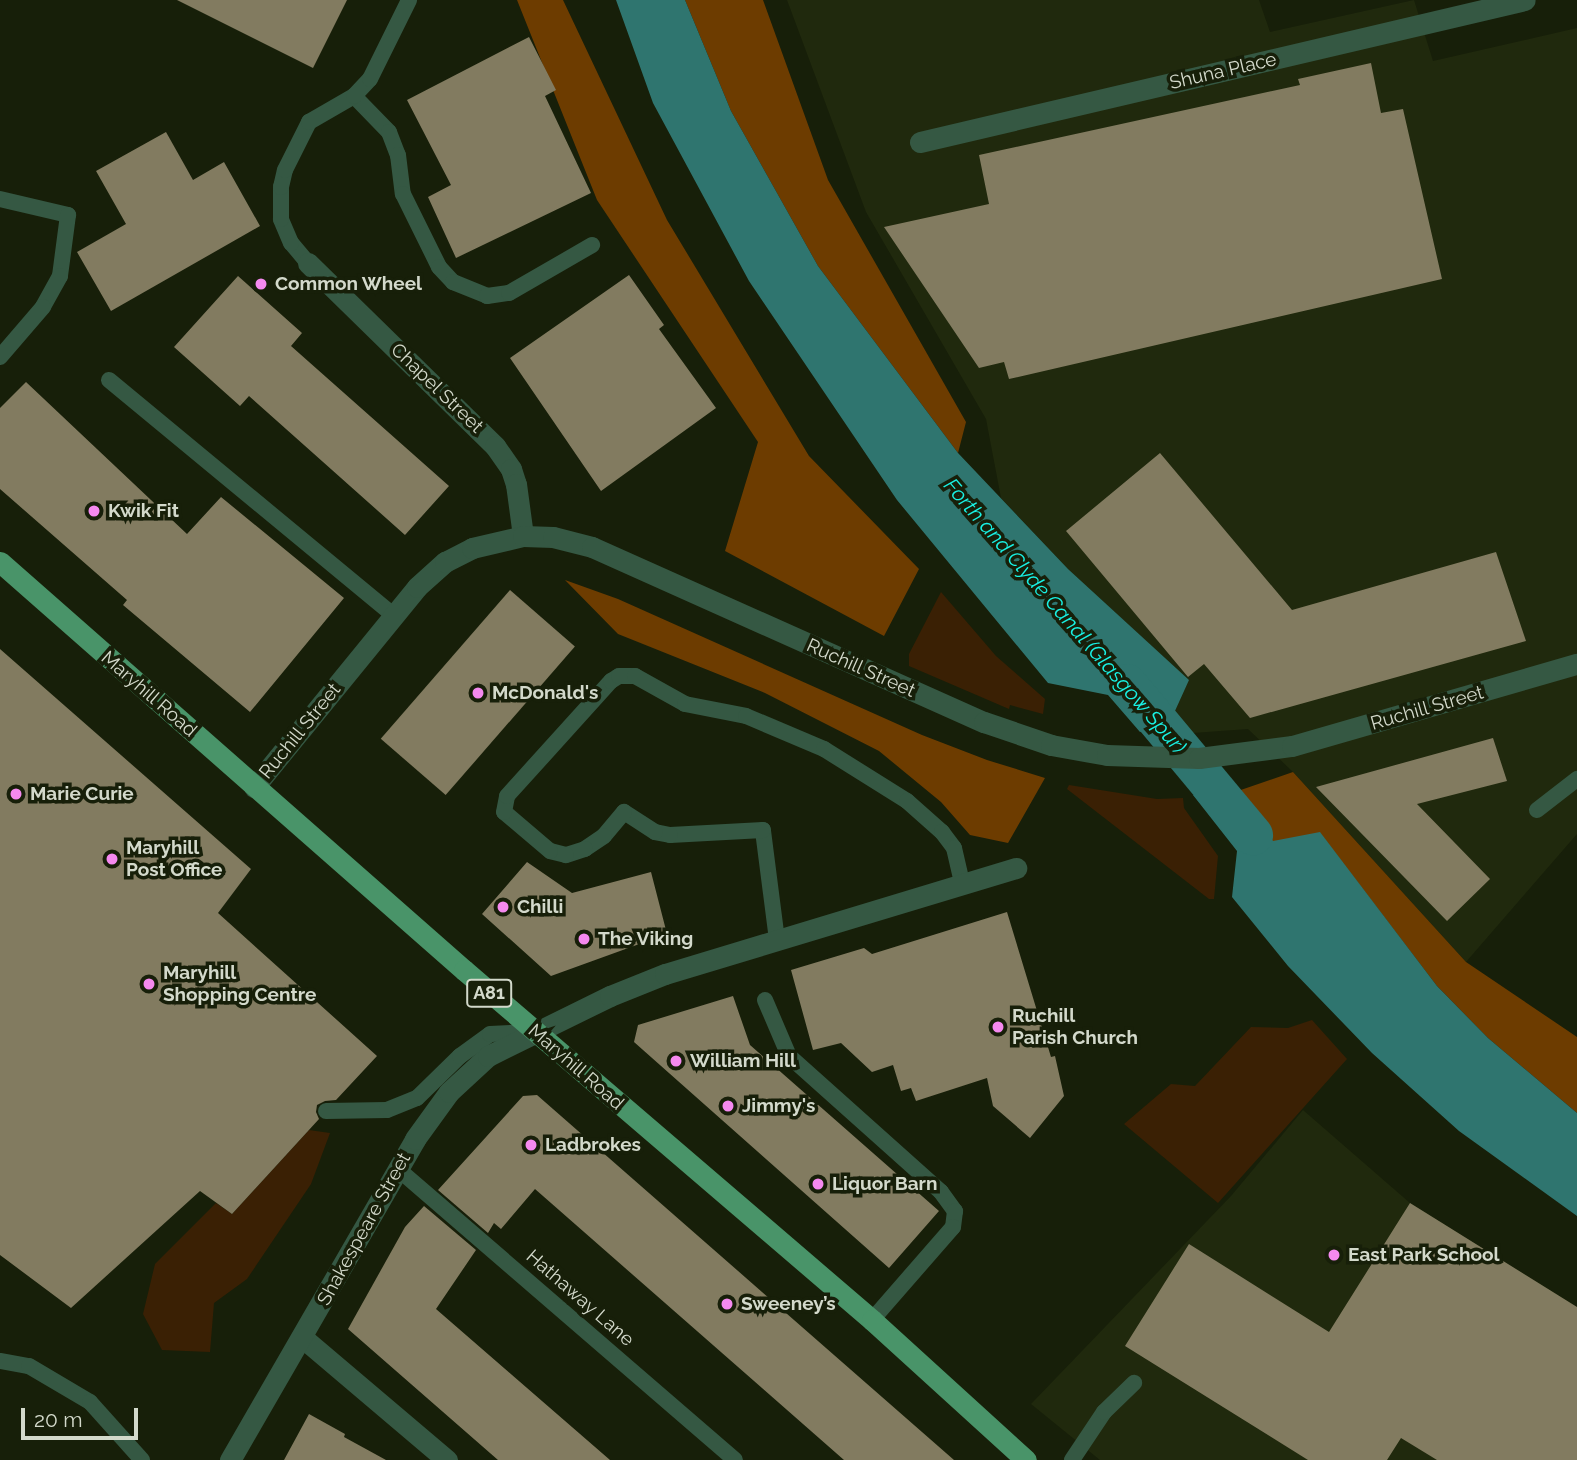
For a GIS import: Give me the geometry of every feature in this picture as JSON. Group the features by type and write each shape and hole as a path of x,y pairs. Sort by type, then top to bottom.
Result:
{"main road":[{"name":"Maryhill Road","path":"0,562 535,1032 872,1320 1027,1460"}],"street":[{"name":"Shuna Place","path":"920,142 1525,0"},
{"name":"Chapel Street","path":"308,263 495,446 511,469 516,484 523,536"},
{"name":"Ruchill Street","path":"254,787 417,587 451,559 490,542 523,536 570,540 610,554 936,702 1051,745 1107,755 1167,758 1223,756 1273,750 1331,736 1577,664"},
{"name":"Shakespeare Street","path":"230,1460 431,1114 467,1072 488,1055 665,974 1016,868"},
{"path":"303,1338 447,1460"}],"lane":[{"path":"308,263 291,243 281,219 281,187 285,170 300,134 309,122 354,96 370,79 409,0"},
{"path":"354,96 388,132 398,155 403,194 439,267 453,282 487,296 509,293 592,245"},
{"path":"0,199 68,215 60,276 43,307 0,357"},
{"path":"109,380 393,615"},
{"path":"778,940 763,830 670,835 655,832 624,812 595,843 566,855 550,851 505,812 507,796 611,681 619,676 635,676 685,704 746,716 800,737 846,762 907,801 942,832 954,848 962,884"},
{"path":"1537,810 1577,779"},
{"path":"765,1000 789,1056 941,1192 955,1212 953,1227 872,1320"},
{"path":"326,1111 387,1110 417,1098 460,1056 490,1034 535,1032"},
{"name":"Hathaway Lane","path":"398,1169 735,1460"},
{"path":"0,1361 29,1366 90,1402 142,1460"},
{"path":"1072,1460 1104,1412 1134,1382"}],"shaded area":[{"path":"517,0 563,0 667,220 809,456 919,569 884,636 725,551 758,442 597,200"},
{"path":"685,0 763,0 828,180 966,422 958,453 818,266 731,111"},
{"path":"787,0 1259,0 1270,32 1414,0 1433,61 1577,28 1577,834 1466,962 1293,772 1248,729 1179,734 1170,722 1188,680 1068,569 1001,498 986,419 866,212"},
{"path":"565,580 618,599 922,735 987,760 1045,778 1008,843 970,835 941,802 879,751 765,693 618,634"},
{"path":"941,592 996,656 1045,699 1043,714 1010,705 1009,709 909,666 909,654"},
{"path":"1293,772 1466,962 1577,1037 1577,1113 1488,1038 1437,986 1320,833 1273,842 1232,793"},
{"path":"1069,785 1157,799 1183,798 1184,808 1218,856 1214,899 1209,899 1067,789"},
{"path":"1312,1020 1347,1059 1218,1203 1124,1124 1171,1084 1195,1086 1251,1027 1288,1028"},
{"name":"East Park School","path":"1303,1110 1410,1203 1577,1307 1577,1460 1100,1460 1031,1404 1231,1196"},
{"path":"309,1130 330,1133 311,1184 247,1279 214,1303 210,1352 162,1350 143,1314 155,1264 216,1203 232,1214"}],"water":[{"path":"616,0 685,0 731,111 818,266 958,453 1068,569 1189,680 1170,722 1140,732 1108,695 1048,683 897,500 749,281 653,103"},
{"path":"1232,793 1273,841 1320,832 1437,986 1488,1038 1577,1113 1577,1216 1459,1131 1372,1053 1288,966 1232,897 1237,851 1193,795"}],"building":[{"path":"177,0 347,0 313,68"},
{"path":"529,37 556,90 545,96 591,193 456,258 428,197 451,185 407,100"},
{"path":"1371,63 1381,113 1403,109 1442,279 1009,379 1004,362 979,368 884,227 989,204 979,155 1300,85 1298,79"},
{"path":"166,132 193,180 224,162 260,226 111,311 77,252 126,224 96,171"},
{"path":"629,275 664,325 659,329 716,408 601,491 510,358"},
{"path":"238,276 302,333 291,346 449,486 405,535 249,396 240,406 174,347"},
{"path":"26,382 187,534 221,497 344,598 250,712 123,605 127,600 0,489 0,408"},
{"path":"1160,453 1292,610 1496,552 1526,641 1250,718 1204,664 1188,677 1066,531"},
{"name":"McDonald's","path":"510,590 575,646 446,795 381,739"},
{"name":"Maryhill Shopping Centre","path":"0,649 251,869 218,913 377,1056 336,1100 317,1105 319,1119 232,1214 200,1191 71,1308 0,1255"},
{"path":"1493,738 1507,781 1417,804 1490,879 1447,921 1316,787"},
{"path":"527,862 572,893 651,872 667,934 551,976 482,914"},
{"path":"1007,912 1051,1057 1055,1056 1064,1096 1030,1138 993,1106 987,1078 916,1101 911,1088 901,1091 893,1065 872,1072 841,1043 813,1050 791,970 864,948 872,954"},
{"path":"733,996 750,1045 939,1211 889,1268 634,1042 638,1025"},
{"path":"537,1095 954,1460 844,1460 535,1189 501,1229 494,1223 488,1233 438,1190 523,1096"},
{"name":"East Park School","path":"1410,1203 1577,1307 1577,1460 1437,1460 1401,1438 1387,1460 1308,1460 1125,1346 1189,1244 1329,1332"},
{"path":"424,1206 476,1250 436,1309 610,1460 498,1460 348,1329 405,1227"},
{"path":"309,1414 345,1434 344,1437 386,1460 284,1460"}],"waterway":[{"name":"Forth and Clyde Canal (Glasgow Spur)","path":"1127,684 1253,835"}],"place":[{"name":"Common Wheel","path":"261,284"},
{"name":"Kwik Fit","path":"94,511"},
{"name":"McDonald's","path":"478,693"},
{"name":"Marie Curie","path":"16,794"},
{"name":"Maryhill Post Office","path":"112,859"},
{"name":"Chilli","path":"503,907"},
{"name":"The Viking","path":"584,939"},
{"name":"Maryhill Shopping Centre","path":"149,984"},
{"name":"Ruchill Parish Church","path":"998,1027"},
{"name":"William Hill","path":"676,1061"},
{"name":"Jimmy's","path":"728,1106"},
{"name":"Ladbrokes","path":"531,1145"},
{"name":"Liquor Barn","path":"818,1184"},
{"name":"East Park School","path":"1334,1255"},
{"name":"Sweeney’s","path":"727,1304"}]}
